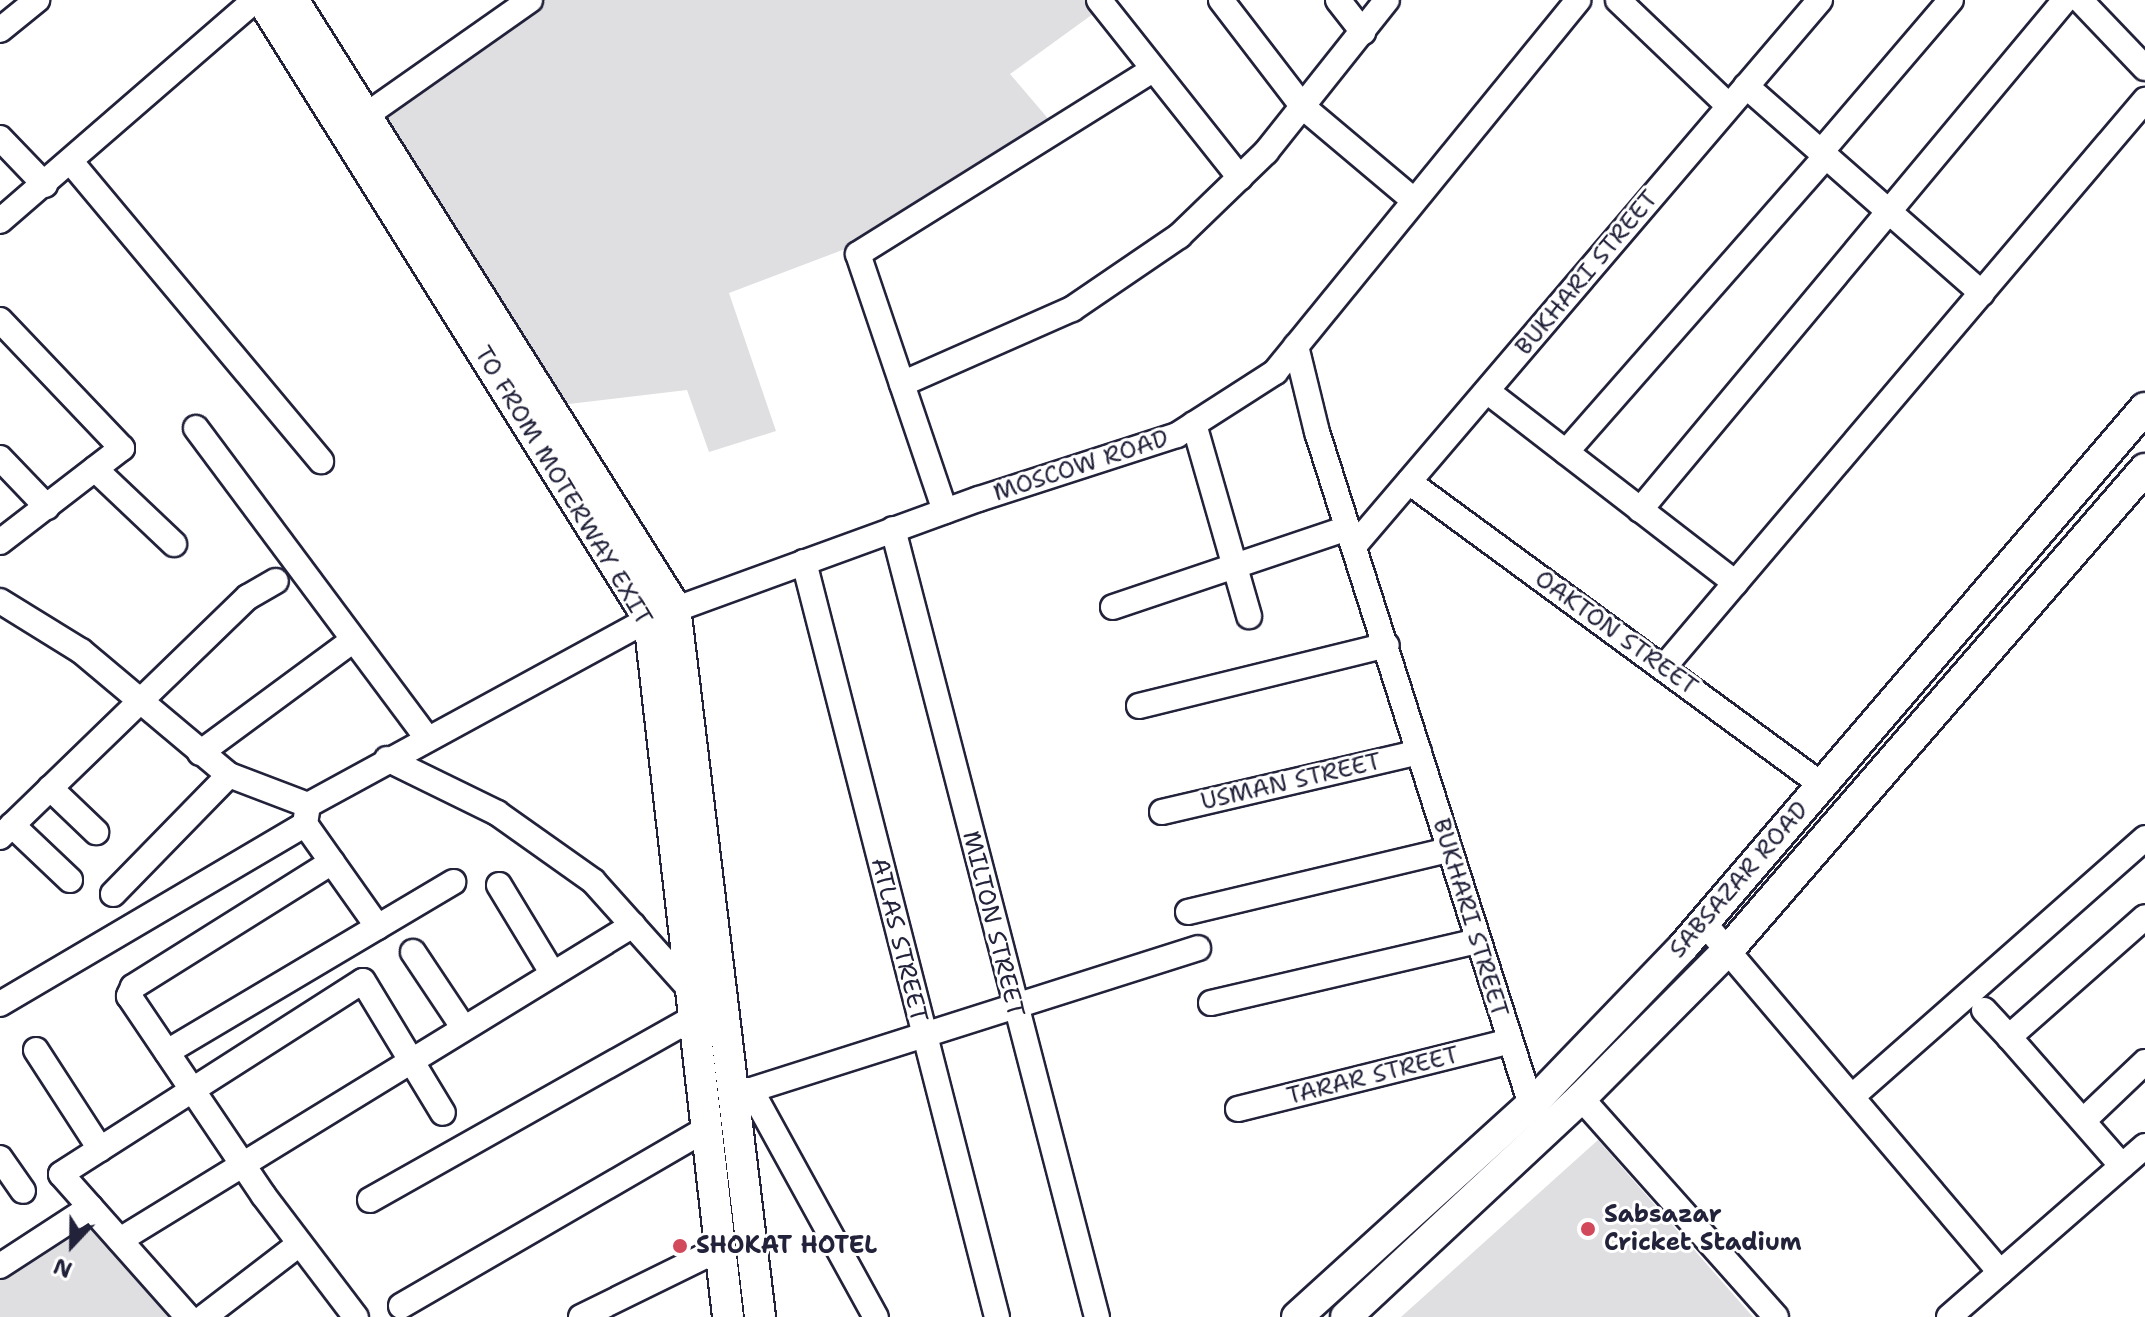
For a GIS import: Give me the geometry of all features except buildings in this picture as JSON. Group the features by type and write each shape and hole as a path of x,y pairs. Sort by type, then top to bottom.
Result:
{"main road":[{"name":"TO FROM MOTERWAY EXIT","path":"262,0 662,613 689,988 728,1317"},
{"name":"TO FROM MOTERWAY EXIT","path":"293,0 368,114 662,613 743,1090 760,1317"},
{"name":"SABSAZAR ROAD","path":"1297,1317 1531,1105 1704,923 2145,408"},
{"name":"SABSAZAR ROAD","path":"1346,1317 1581,1098 1730,948 2145,469"}],"street":[{"path":"0,30 37,0"},
{"path":"0,221 255,0"},
{"path":"1099,0 1240,178"},
{"path":"1221,0 1303,107 1411,198"},
{"path":"1338,0 1363,32"},
{"path":"902,384 1072,309 1179,236 1240,178 1303,107 1387,0"},
{"name":"MOSCOW ROAD","path":"0,1004 307,814 387,759 662,613 945,511 1177,435 1275,372 1411,198 1578,0"},
{"path":"1618,0 1729,106"},
{"name":"BUKHARI STREET","path":"1351,537 1409,482 1820,0"},
{"path":"1566,452 1824,154 1951,0"},
{"path":"1640,510 1886,209 2065,0"},
{"path":"2080,0 2145,68"},
{"path":"368,114 524,2"},
{"path":"945,511 858,254 1152,70"},
{"path":"1746,86 1982,293"},
{"path":"1664,667 2145,100"},
{"path":"0,138 45,185"},
{"path":"71,162 321,461"},
{"path":"0,320 122,448 0,542"},
{"name":"BUKHARI STREET","path":"1296,346 1351,537 1387,645 1507,1042 1531,1105"},
{"path":"1487,391 1735,583"},
{"path":"1194,424 1249,616"},
{"path":"196,428 426,737"},
{"path":"0,458 47,507"},
{"path":"95,469 174,544"},
{"name":"OAKTON STREET","path":"1409,482 1822,785"},
{"name":"MILTON STREET","path":"893,529 1014,1006 1097,1317"},
{"path":"1113,607 1351,537"},
{"name":"ATLAS STREET","path":"804,562 997,1317"},
{"path":"70,880 6,831 248,597 276,581"},
{"path":"0,601 81,651 138,702 229,775 307,814 332,862 378,927"},
{"path":"200,753 353,640"},
{"path":"1139,706 1387,645"},
{"name":"USMAN STREET","path":"1162,812 1419,752"},
{"path":"387,759 497,813 593,881 689,988"},
{"path":"113,894 229,775"},
{"path":"50,788 96,832"},
{"path":"1855,1094 2145,838"},
{"path":"1188,912 1449,850"},
{"path":"332,862 133,987 132,1003 244,1167 356,1317"},
{"path":"167,1052 453,882"},
{"path":"499,885 553,974"},
{"path":"2009,1037 2145,917"},
{"path":"1704,923 1730,948 1855,1094 2000,1272"},
{"path":"120,1240 244,1167 410,1059 633,925"},
{"path":"1211,1003 1477,941"},
{"path":"876,1317 743,1090 1198,948"},
{"path":"413,952 463,1027"},
{"path":"188,1317 61,1174 363,981 443,1113"},
{"path":"1984,1010 2122,1166"},
{"path":"370,1200 693,1018"},
{"name":"TARAR STREET","path":"1238,1109 1507,1042"},
{"path":"36,1050 100,1149"},
{"path":"2084,1120 2145,1062"},
{"path":"1581,1098 1776,1317"},
{"path":"401,1306 706,1129"},
{"path":"1949,1317 2145,1146"},
{"path":"0,1158 23,1191"},
{"path":"0,1266 91,1207"},
{"path":"204,1317 299,1244"},
{"path":"581,1317 721,1248"}],"shaded area":[{"path":"519,0 1099,0 1104,6 1010,74 1057,129 853,246 729,293 776,431 709,452 687,390 552,406 368,114"},
{"name":"Sabsazar Cricket Stadium","path":"1598,1140 1753,1317 1401,1317"},
{"path":"91,1207 188,1317 0,1317 0,1266"}],"place":[{"name":"Sabsazar Cricket Stadium","path":"1588,1229"},
{"name":"SHOKAT HOTEL","path":"680,1246"}]}
